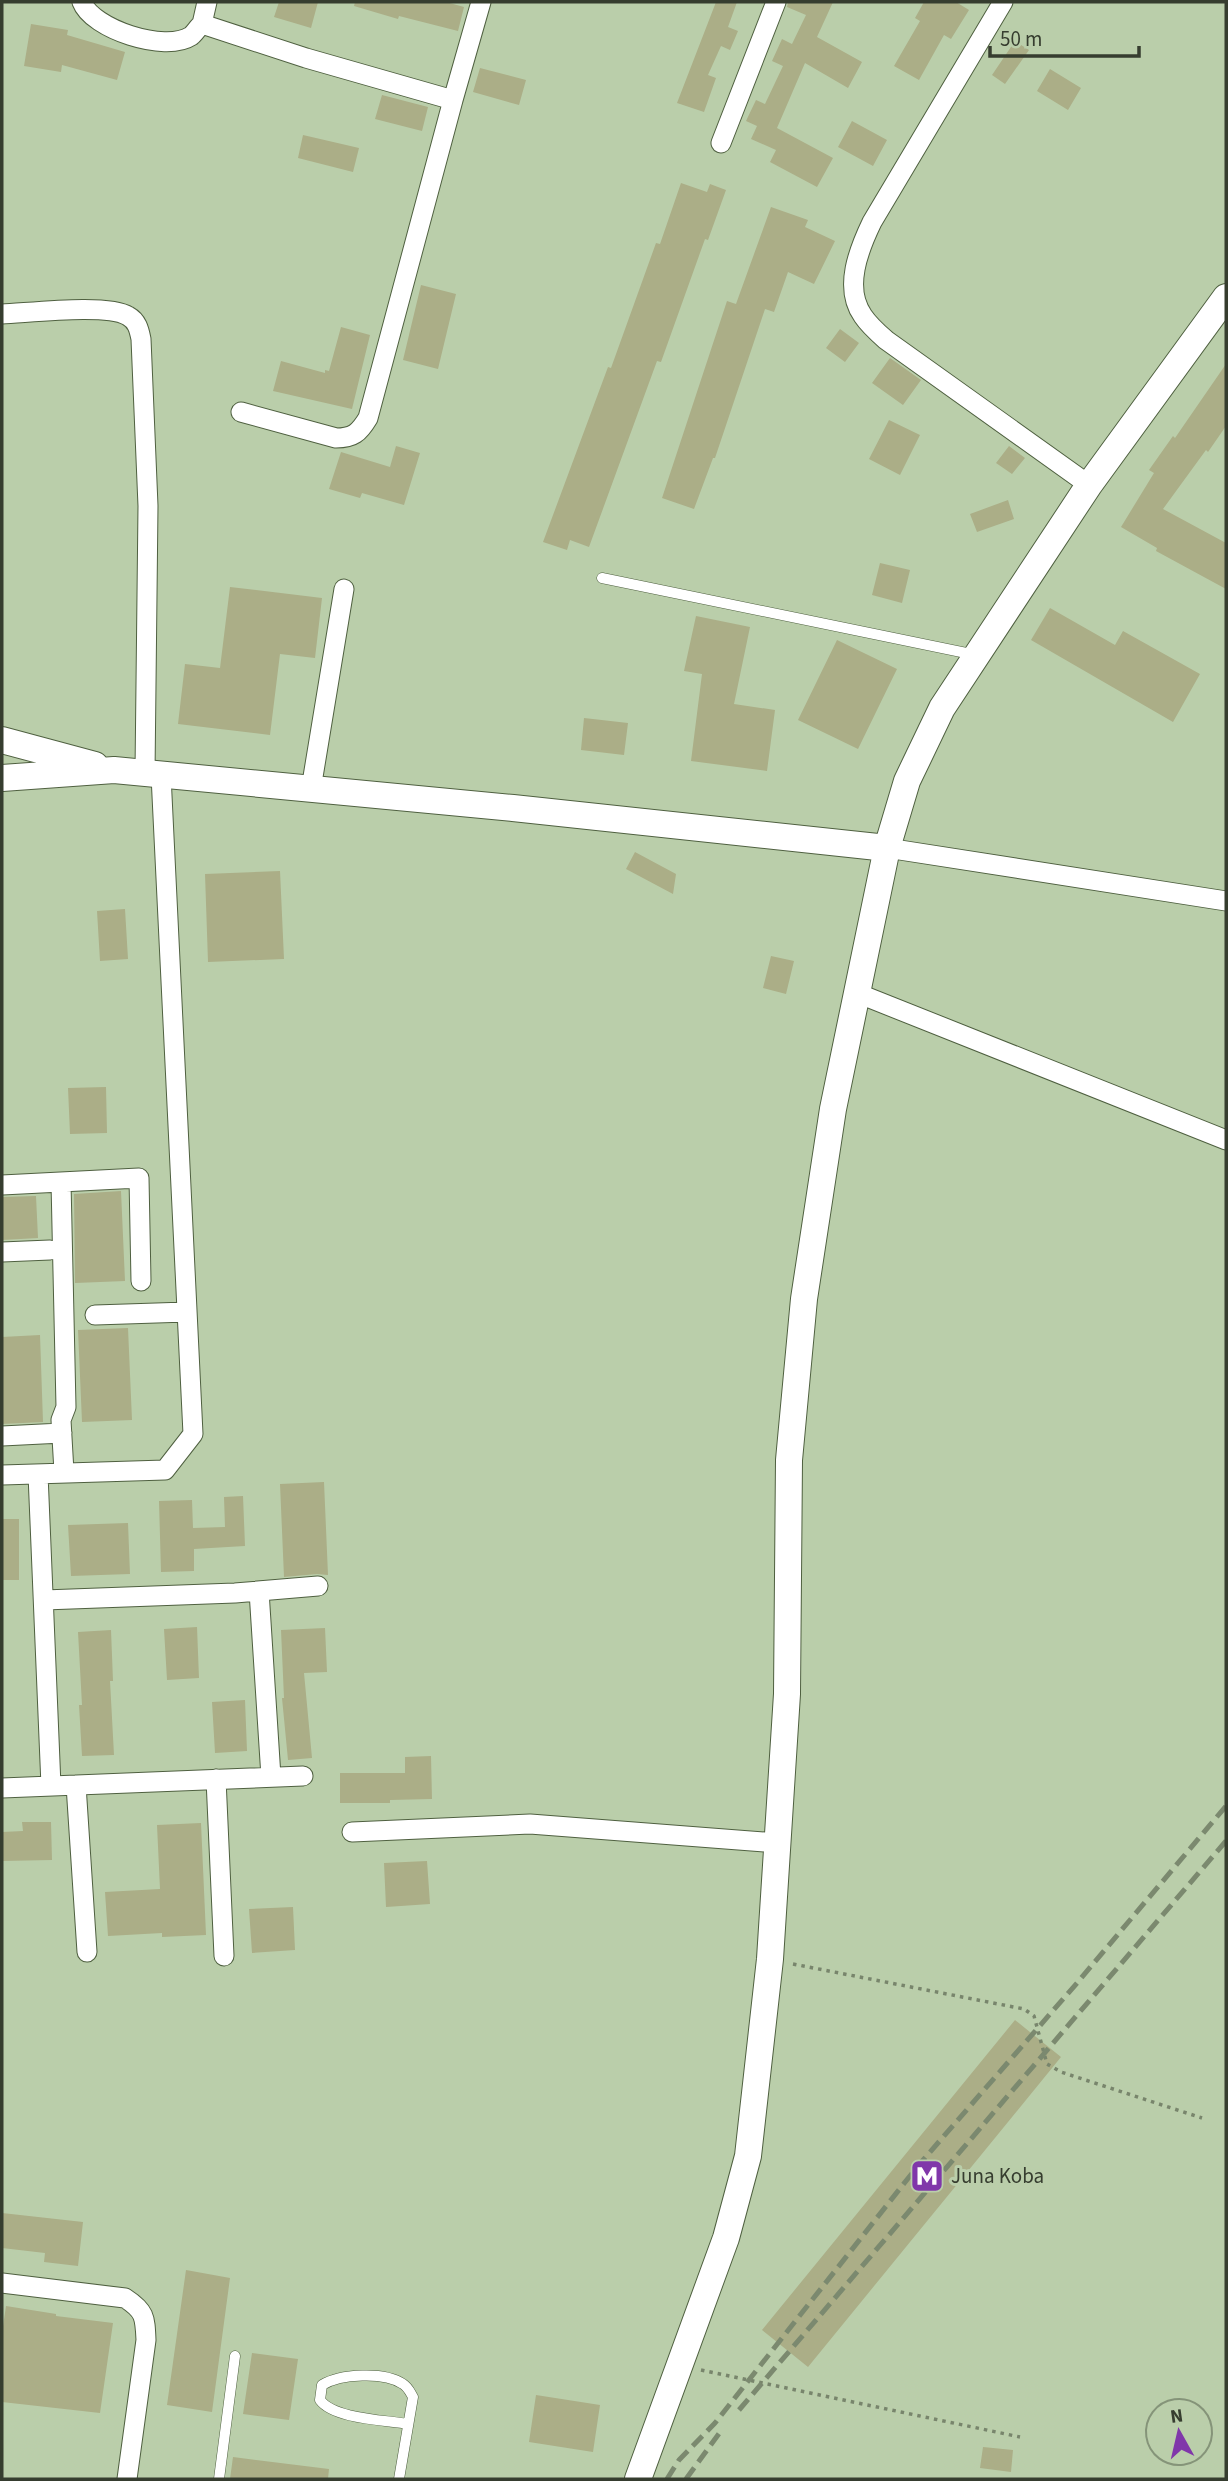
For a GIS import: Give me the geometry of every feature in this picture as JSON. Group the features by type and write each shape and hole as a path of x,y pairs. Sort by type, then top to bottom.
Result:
{"street":[{"path":"82,2 85,11 95,19 139,39 179,40 191,36 202,24 207,2"},
{"path":"241,412 336,438 356,435 368,418 481,2"},
{"path":"721,142 776,2"},
{"path":"1003,2 872,222 858,255 854,284 859,310 886,340 1089,485"},
{"path":"202,24 306,58 453,100"},
{"path":"638,2479 726,2238 748,2156 770,1959 778,1843 787,1694 789,1461 804,1299 833,1109 887,848 907,781 942,708 1089,485 1226,297"},
{"path":"2,314 108,310 128,316 138,325 141,339 148,506 153,774 193,1434 165,1470 2,1475"},
{"path":"311,789 344,589"},
{"path":"2,740 114,770 887,848 1226,901"},
{"path":"2,778 114,770"},
{"path":"857,993 1226,1140"},
{"path":"2,1185 139,1178 141,1281"},
{"path":"55,1182 66,1407 62,1427 64,1472"},
{"path":"55,1182 50,1250 53,1407 62,1427"},
{"path":"2,1252 50,1250"},
{"path":"95,1315 187,1312"},
{"path":"2,1436 62,1427"},
{"path":"38,1474 51,1786"},
{"path":"44,1600 318,1586"},
{"path":"259,1591 271,1777"},
{"path":"2,1788 303,1776"},
{"path":"216,1779 225,1956"},
{"path":"76,1786 87,1952"},
{"path":"352,1832 530,1824 778,1843"},
{"path":"2,2283 125,2298 140,2308 145,2320 146,2340 127,2479"}],"lane":[{"path":"602,578 976,655"},
{"path":"219,2479 235,2356"},
{"path":"399,2479 413,2397 406,2386 396,2380 346,2376 321,2385 320,2400 325,2408 337,2413 408,2424"}],"path":[{"path":"770,1959 1024,2009 1034,2016 1047,2064 1060,2072 1202,2118"},
{"path":"678,2365 1020,2437"}],"building":[{"path":"279,2 318,2 311,28 274,17"},
{"path":"355,2 446,2 464,7 458,31 399,16 398,19 354,6"},
{"path":"716,2 737,2 728,27 738,31 730,50 721,46 708,75 716,78 704,112 677,103"},
{"path":"788,2 833,2 817,37 862,62 848,88 805,63 777,128 833,158 817,187 770,162 776,150 751,139 757,126 746,121 756,100 765,104 783,66 772,61 782,39 792,44 806,15 787,7"},
{"path":"924,2 956,2 969,10 951,39 944,35 919,80 894,66 920,21 915,18"},
{"path":"31,24 68,30 67,35 125,52 117,80 62,65 61,72 24,66"},
{"path":"1015,41 1029,50 1005,84 992,75"},
{"path":"480,68 526,80 519,105 473,92"},
{"path":"1050,69 1081,88 1068,110 1037,91"},
{"path":"382,95 428,107 422,131 375,119"},
{"path":"852,121 887,140 873,166 838,147"},
{"path":"303,135 359,148 353,172 298,158"},
{"path":"681,183 707,192 710,184 726,190 708,240 705,239 661,362 657,361 589,547 570,540 567,550 543,542 656,243 660,244"},
{"path":"771,207 808,220 805,227 835,241 814,284 788,272 774,312 765,309 715,458 694,509 662,498 727,301 736,304"},
{"path":"421,285 456,294 438,369 403,360"},
{"path":"341,327 370,335 352,409 273,391 281,361 325,373 325,370 329,371"},
{"path":"840,329 859,343 845,362 826,348"},
{"path":"890,358 921,380 903,405 872,383"},
{"path":"1226,364 1226,426 1163,509 1226,543 1226,589 1156,551 1157,548 1121,527 1154,473 1149,470 1173,436 1175,438"},
{"path":"889,420 920,435 900,475 869,459"},
{"path":"396,446 420,453 404,505 362,493 360,498 329,489 341,452 390,467"},
{"path":"1009,446 1025,458 1012,474 996,463"},
{"path":"1008,500 1014,519 977,532 970,514"},
{"path":"880,563 910,570 902,603 872,595"},
{"path":"230,587 322,598 315,658 280,654 270,735 178,724 185,664 220,668"},
{"path":"1050,608 1115,645 1123,631 1200,674 1173,722 1031,640"},
{"path":"696,616 750,627 734,704 775,710 767,771 691,761 702,674 684,671"},
{"path":"837,640 897,669 858,749 798,720"},
{"path":"584,718 628,723 624,755 581,750"},
{"path":"635,852 676,874 673,894 626,869"},
{"path":"280,871 284,959 208,962 205,874"},
{"path":"125,909 128,959 100,961 97,911"},
{"path":"771,956 794,961 786,994 763,988"},
{"path":"106,1087 107,1133 70,1134 68,1088"},
{"path":"121,1191 125,1281 75,1283 74,1194"},
{"path":"36,1196 38,1238 2,1240 2,1197"},
{"path":"128,1328 132,1420 82,1422 78,1330"},
{"path":"40,1335 43,1422 2,1424 2,1337"},
{"path":"324,1482 328,1575 284,1577 280,1484"},
{"path":"243,1496 245,1546 194,1549 194,1571 161,1572 159,1501 192,1500 193,1528 225,1527 224,1497"},
{"path":"2,1519 19,1519 19,1580 2,1580"},
{"path":"128,1523 130,1574 71,1576 68,1525"},
{"path":"197,1627 199,1678 167,1680 164,1629"},
{"path":"325,1628 327,1672 304,1673 312,1758 288,1760 282,1698 281,1630"},
{"path":"111,1630 113,1681 110,1681 114,1755 82,1756 78,1632"},
{"path":"245,1700 247,1751 215,1753 212,1702"},
{"path":"431,1756 432,1799 390,1800 390,1803 340,1803 340,1773 405,1773 405,1757"},
{"path":"22,1822 51,1822 52,1860 2,1861 2,1832 23,1831"},
{"path":"201,1823 206,1935 162,1937 162,1933 108,1936 105,1892 160,1889 157,1825"},
{"path":"427,1861 430,1904 386,1907 384,1863"},
{"path":"293,1907 295,1950 252,1953 249,1909"},
{"name":"Juna Koba","path":"1015,2020 1061,2057 808,2367 762,2330"},
{"path":"2,2213 83,2222 78,2266 44,2262 45,2253 2,2248"},
{"path":"186,2270 230,2278 212,2412 167,2405"},
{"path":"6,2306 113,2323 100,2413 2,2402 2,2333"},
{"path":"252,2353 298,2359 289,2420 243,2414"},
{"path":"536,2395 600,2405 593,2452 529,2442"},
{"path":"983,2447 1013,2450 1011,2472 980,2468"},
{"path":"233,2457 329,2469 328,2479 230,2479"}],"railway":[{"path":"667,2479 679,2460 715,2423 917,2167 1226,1806"},
{"path":"739,2410 1226,1841"},
{"path":"686,2479 723,2428"}],"place":[{"name":"Juna Koba","path":"927,2176"}]}
